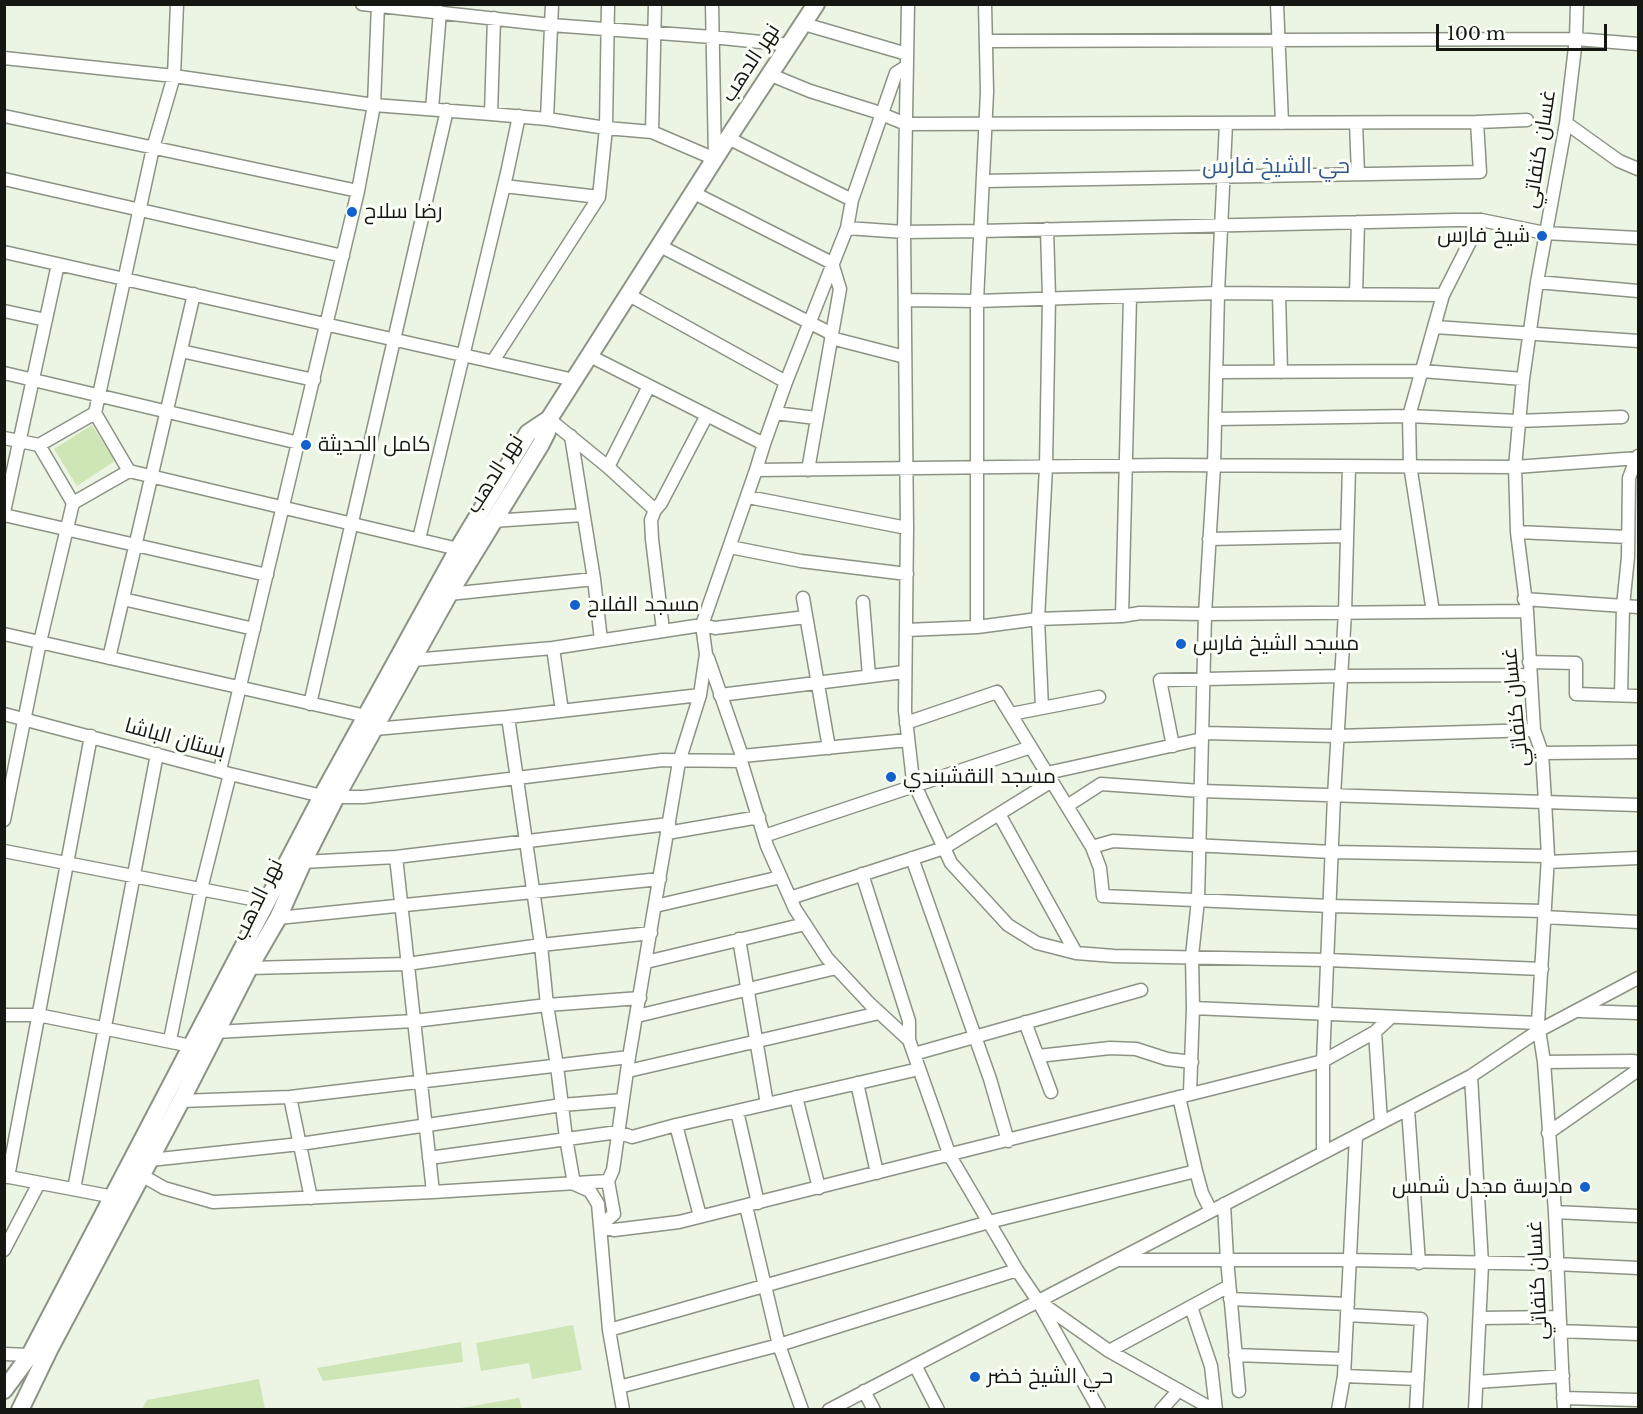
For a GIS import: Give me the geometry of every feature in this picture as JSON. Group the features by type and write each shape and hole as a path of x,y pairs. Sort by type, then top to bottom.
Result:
{"main road":[{"name":"نهر الدهب","path":"20,1410 135,1172 190,1046 267,902 371,723 458,549 528,433 549,419 816,4"},
{"name":"نهر الدهب","path":"371,723 413,660 492,521 541,444 547,432 549,419"},
{"name":"نهر الدهب","path":"4,1390 30,1355 114,1197 135,1172 150,1160 249,968 278,918 329,797"}],"street":[{"path":"129,471 95,413 153,148 174,76 177,4"},
{"path":"362,4 551,25 790,45"},
{"path":"547,119 552,4"},
{"path":"493,361 599,196 606,128 608,4"},
{"path":"652,132 655,4"},
{"path":"4,58 174,76 374,105 519,116 652,132 715,159 712,4"},
{"path":"908,4 904,232 907,467 904,672 906,723 915,786 951,863 1008,925 1037,943 1076,953 1542,969"},
{"path":"977,627 977,301 986,124 985,4"},
{"path":"1277,4 1282,123"},
{"name":"غسان كنفاتي","path":"1563,1404 1555,1212 1544,1062 1538,1027 1548,859 1542,753 1534,730 1515,467 1518,421 1537,282 1566,123 1576,39 1577,4"},
{"path":"170,1041 240,688 358,191 374,105 378,5"},
{"path":"432,109 440,12"},
{"path":"491,114 494,18"},
{"path":"804,24 907,60"},
{"path":"986,41 1576,39 1638,44"},
{"path":"907,60 896,73 852,200 847,228 786,382 702,625 706,654 764,837 790,897 827,958 909,1041"},
{"path":"771,75 906,124 1356,123 1527,120"},
{"path":"310,704 447,110"},
{"path":"4,116 358,191"},
{"path":"419,539 519,116"},
{"path":"983,181 1480,172 1476,122"},
{"path":"1211,1211 1202,1193 1196,1171 1184,1095 1192,1062 1192,956 1198,900 1205,614 1214,466 1218,293 1226,123"},
{"path":"1356,123 1358,174"},
{"path":"1566,123 1618,161 1638,170"},
{"path":"728,138 852,200"},
{"path":"4,179 343,256"},
{"path":"504,186 599,196"},
{"path":"694,193 832,263 840,289 808,470"},
{"path":"847,228 904,232 1481,220 1545,233 1638,238"},
{"path":"1433,612 1410,465 1409,416 1443,295 1481,220"},
{"path":"1356,294 1358,222"},
{"path":"1042,708 1038,619 1046,466 1047,229"},
{"path":"660,246 831,336 905,357"},
{"path":"4,252 574,380"},
{"path":"58,264 4,514 267,575"},
{"path":"1537,282 1638,291"},
{"path":"905,300 977,301 1218,293 1443,295"},
{"path":"109,658 194,294"},
{"path":"1279,294 1281,372"},
{"path":"629,295 786,382"},
{"path":"1122,616 1130,297"},
{"path":"4,311 46,320"},
{"path":"1435,327 1638,341"},
{"path":"181,351 314,380"},
{"path":"590,356 764,444"},
{"path":"1217,372 1422,371 1523,379"},
{"path":"4,372 298,443"},
{"path":"608,467 649,386"},
{"path":"4,438 39,445 95,413"},
{"path":"775,413 816,418"},
{"path":"663,630 651,520 707,415"},
{"path":"1216,419 1409,416 1518,421 1622,417"},
{"path":"549,419 608,467 655,510"},
{"path":"571,436 594,579 601,640"},
{"path":"4,820 40,642 73,503 39,445"},
{"path":"756,470 1046,466 1515,467 1638,458 1629,478 1633,509 1628,537 1633,557 1623,606 1621,695"},
{"path":"1323,1153 1323,1061 1334,796 1345,612 1349,467"},
{"path":"73,503 129,471 458,549"},
{"path":"748,497 907,528"},
{"path":"492,521 583,515"},
{"path":"1518,532 1628,537"},
{"path":"1209,539 1347,536"},
{"path":"730,547 801,561 907,574"},
{"path":"450,594 594,579"},
{"path":"803,598 829,747"},
{"path":"123,599 254,629"},
{"path":"863,602 869,676"},
{"path":"906,630 977,627 1038,619 1122,616 1140,613 1433,612 1526,605 1638,607"},
{"path":"413,660 553,648 702,625 715,628 806,617"},
{"path":"4,634 310,704 371,723 508,717 700,695"},
{"path":"553,648 562,711"},
{"path":"600,1226 614,1214 608,1181 613,1170 629,1057 679,762 700,695 706,654"},
{"path":"1173,746 1160,680 1529,669 1576,663 1576,694 1638,696"},
{"path":"720,695 904,672"},
{"path":"906,723 997,692 1092,847 1100,868 1103,896 1544,914 1638,921"},
{"path":"1011,714 1099,697"},
{"name":"بستان الباشا","path":"4,714 329,797 364,797 662,760 679,762 741,759 829,747 908,740"},
{"path":"508,717 574,1184"},
{"path":"790,897 944,848 999,814 1049,777 1173,746 1202,736 1337,736 1534,730"},
{"path":"91,736 6,1176 114,1197"},
{"path":"764,837 1030,747"},
{"path":"1542,753 1638,752"},
{"path":"74,1189 157,754"},
{"path":"1067,806 1101,784 1201,791 1638,805"},
{"path":"999,814 1076,953"},
{"path":"303,862 396,857 524,840 668,829 759,818"},
{"path":"1092,847 1113,841 1332,852 1548,859 1638,858"},
{"path":"4,851 267,902"},
{"path":"396,857 433,1192"},
{"path":"912,858 975,1036 1008,1141"},
{"path":"862,874 909,1021 909,1041 950,1155 1017,1270 1038,1301 1099,1410"},
{"path":"655,906 781,877"},
{"path":"278,918 660,879"},
{"path":"646,962 805,924"},
{"path":"249,968 407,964 541,945 651,933"},
{"path":"739,939 767,1104"},
{"path":"637,1016 836,968"},
{"path":"829,1410 1471,1076 1538,1027 1578,1011 1638,978"},
{"path":"914,1054 1142,990"},
{"path":"216,1032 414,1021 547,1005 640,998"},
{"path":"1193,1008 1391,1017 1538,1027"},
{"path":"1578,1011 1638,1013"},
{"path":"628,1071 879,1012"},
{"path":"4,1015 38,1015 190,1046"},
{"path":"600,1226 615,1230 679,1222 1323,1061 1376,1032 1391,1017"},
{"path":"1025,1022 1051,1092"},
{"path":"1376,1032 1382,1122"},
{"path":"1038,1056 1110,1048 1136,1049 1167,1059 1192,1062"},
{"path":"181,1101 290,1097 629,1057"},
{"path":"1544,1062 1634,1061 1638,1063"},
{"path":"429,1158 618,1132 632,1137 920,1069"},
{"path":"1548,1133 1638,1070"},
{"path":"1471,1076 1482,1264 1475,1410"},
{"path":"857,1083 878,1173"},
{"path":"290,1097 311,1198"},
{"path":"796,1097 819,1188"},
{"path":"150,1160 300,1144 562,1105 623,1100"},
{"path":"1408,1108 1419,1263"},
{"path":"737,1111 758,1203"},
{"path":"676,1125 700,1216"},
{"path":"1338,1410 1344,1376 1356,1136"},
{"path":"609,1330 989,1222 1196,1171"},
{"path":"135,1172 164,1188 213,1202 608,1181"},
{"path":"4,1250 39,1182"},
{"path":"574,1184 590,1191 598,1204 609,1330 623,1410"},
{"path":"1224,1204 1239,1391"},
{"path":"746,1206 779,1344 802,1410"},
{"path":"1555,1212 1638,1216"},
{"path":"1119,1260 1349,1260 1638,1268"},
{"path":"619,1387 779,1344 1017,1270"},
{"path":"1109,1351 1191,1307 1230,1292 1421,1319 1416,1410"},
{"path":"1038,1301 1109,1351 1215,1410"},
{"path":"1191,1307 1211,1366 1215,1410"},
{"path":"1480,1318 1558,1317"},
{"path":"1559,1331 1638,1334"},
{"path":"4,1354 30,1355"},
{"path":"1235,1355 1345,1359"},
{"path":"915,1365 938,1410"},
{"path":"1344,1376 1418,1379"},
{"path":"1477,1382 1563,1376"},
{"path":"1161,1410 1179,1390"},
{"path":"864,1391 874,1410"},
{"path":"1563,1404 1638,1400"}],"green space":[{"path":"92,425 115,461 77,486 54,449"},
{"path":"573,1325 582,1370 532,1379 529,1363 481,1371 476,1343"},
{"path":"461,1342 463,1362 323,1381 317,1368"},
{"path":"259,1379 265,1409 142,1409 147,1400"},
{"path":"519,1398 522,1409 455,1409"}],"place":[{"name":"رضا سلاح","path":"352,212"},
{"name":"شيخ فارس","path":"1542,236"},
{"name":"كامل الحديثة","path":"306,445"},
{"name":"مسجد الفلاح","path":"575,605"},
{"name":"مسجد الشيخ فارس","path":"1181,644"},
{"name":"مسجد النقشبندي","path":"891,777"},
{"name":"مدرسة مجدل شمس","path":"1585,1187"},
{"name":"حي الشيخ خضر","path":"975,1377"}],"district":[{"name":"حي الشيخ فارس","path":"1276,167"}]}
